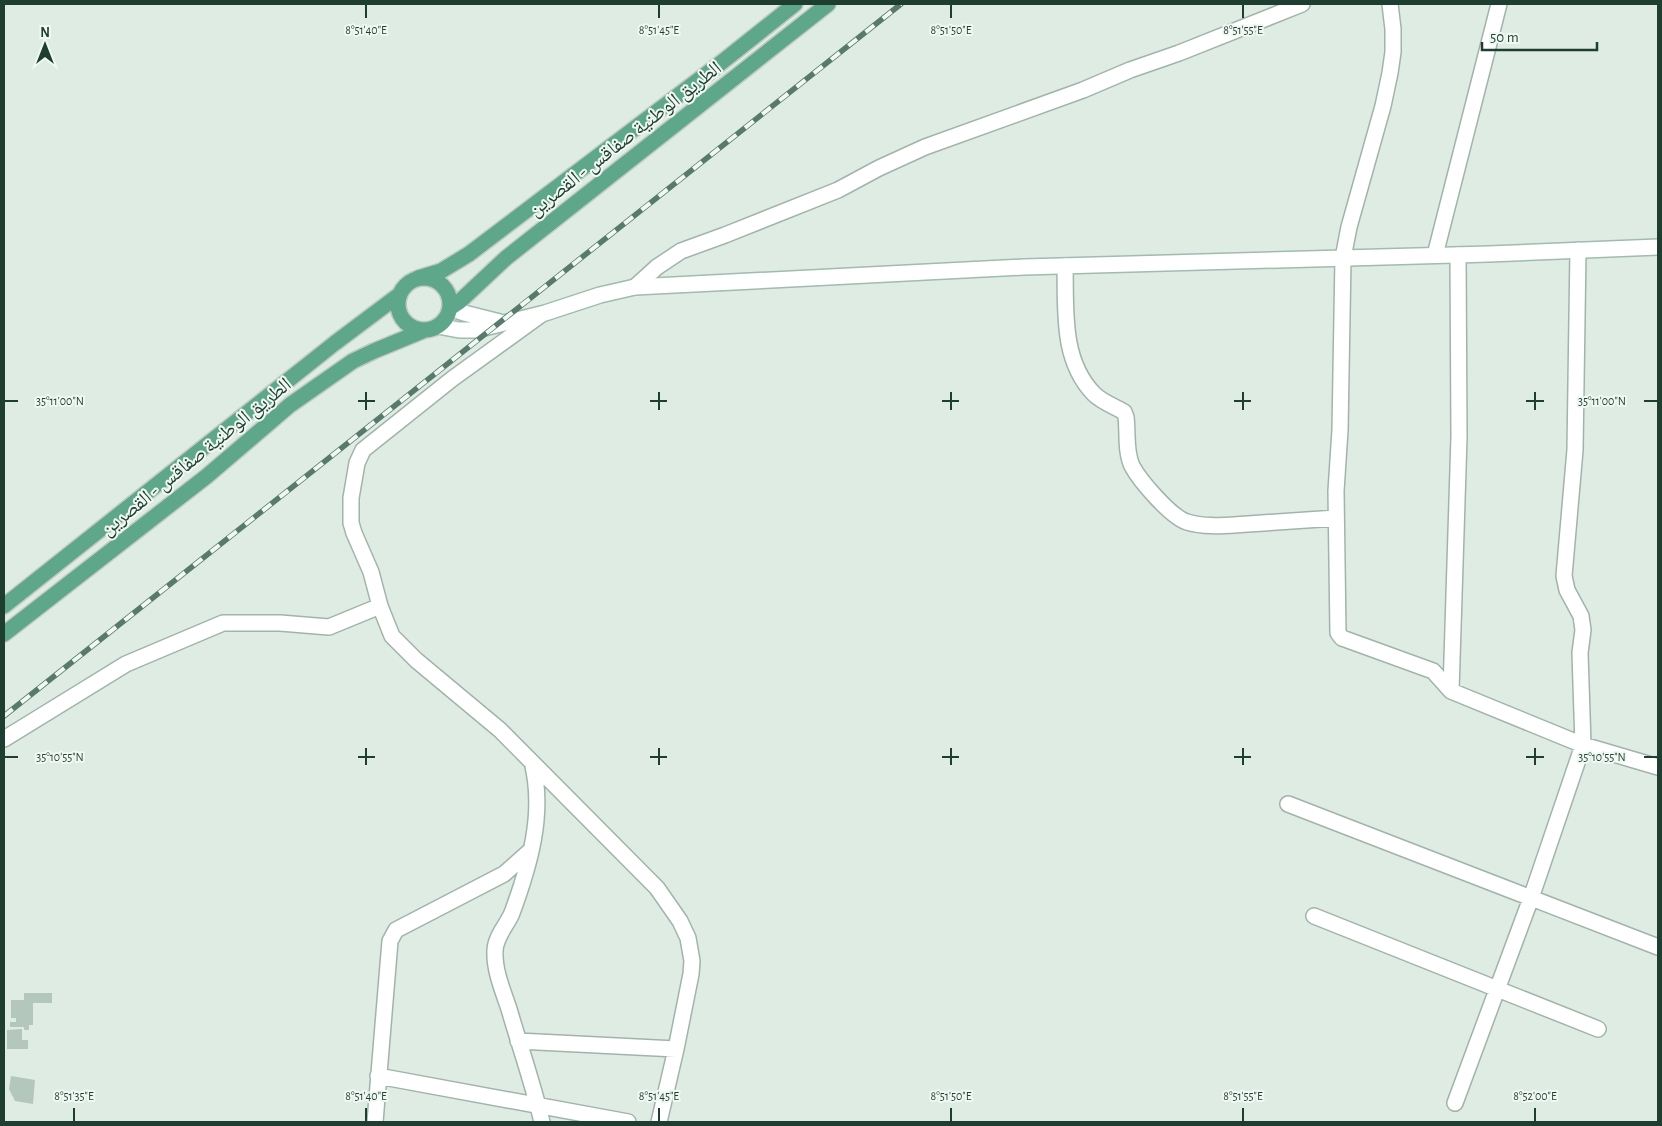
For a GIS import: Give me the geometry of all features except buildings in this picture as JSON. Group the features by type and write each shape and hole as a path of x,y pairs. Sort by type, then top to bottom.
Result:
{"main road":[{"name":"الطريق الوطنية صفاقس - القصرين","path":"418,278 441,271 469,254 717,66 795,4"},
{"name":"الطريق الوطنية صفاقس - القصرين","path":"450,308 459,302 506,258 828,4"},
{"path":"622,137 639,153"},
{"path":"418,278 434,279 442,284 450,299 447,317 432,328 416,329 408,325 398,312 397,303 403,287 410,281 418,278"},
{"name":"الطريق الوطنية صفاقس - القصرين","path":"4,606 335,343 399,295"},
{"name":"الطريق الوطنية صفاقس - القصرين","path":"4,634 207,476 290,405 353,361 432,328"},
{"path":"30,585 42,603"}],"street":[{"path":"635,288 668,258 681,251 838,190 925,146 1083,90 1302,4"},
{"path":"1390,4 1393,29 1393,52 1390,73 1383,106 1349,227 1343,258 1340,430 1336,491 1338,633 1342,638 1433,671 1451,691 1583,745 1658,767"},
{"path":"1435,255 1499,4"},
{"path":"432,328 476,330 593,297 635,288 1065,266 1458,255 1658,247"},
{"path":"1455,1103 1531,898 1583,745 1580,653 1583,630 1581,616 1565,584 1564,576 1575,450 1578,250"},
{"path":"1451,691 1459,437 1458,255"},
{"path":"1065,266 1069,349 1076,369 1095,395 1124,412 1126,416 1129,456 1132,466 1174,515 1186,522 1220,526 1336,518"},
{"path":"450,308 502,322"},
{"path":"544,312 452,379 364,450 357,463 350,517 354,533 371,572 380,606 392,636 403,649 500,730 657,888 680,922 688,938 692,961 691,974 659,1122"},
{"path":"4,739 126,664 223,622 280,622 329,627 380,606"},
{"path":"532,762 537,782 537,819 518,898 511,917 499,937 495,948 495,958 542,1122"},
{"path":"1288,804 1658,947"},
{"path":"375,1122 390,941 396,930 504,874 531,850"},
{"path":"1314,916 1598,1029"},
{"path":"518,1041 676,1049"},
{"path":"378,1076 628,1122"}],"railway":[{"path":"4,716 901,4"}]}
